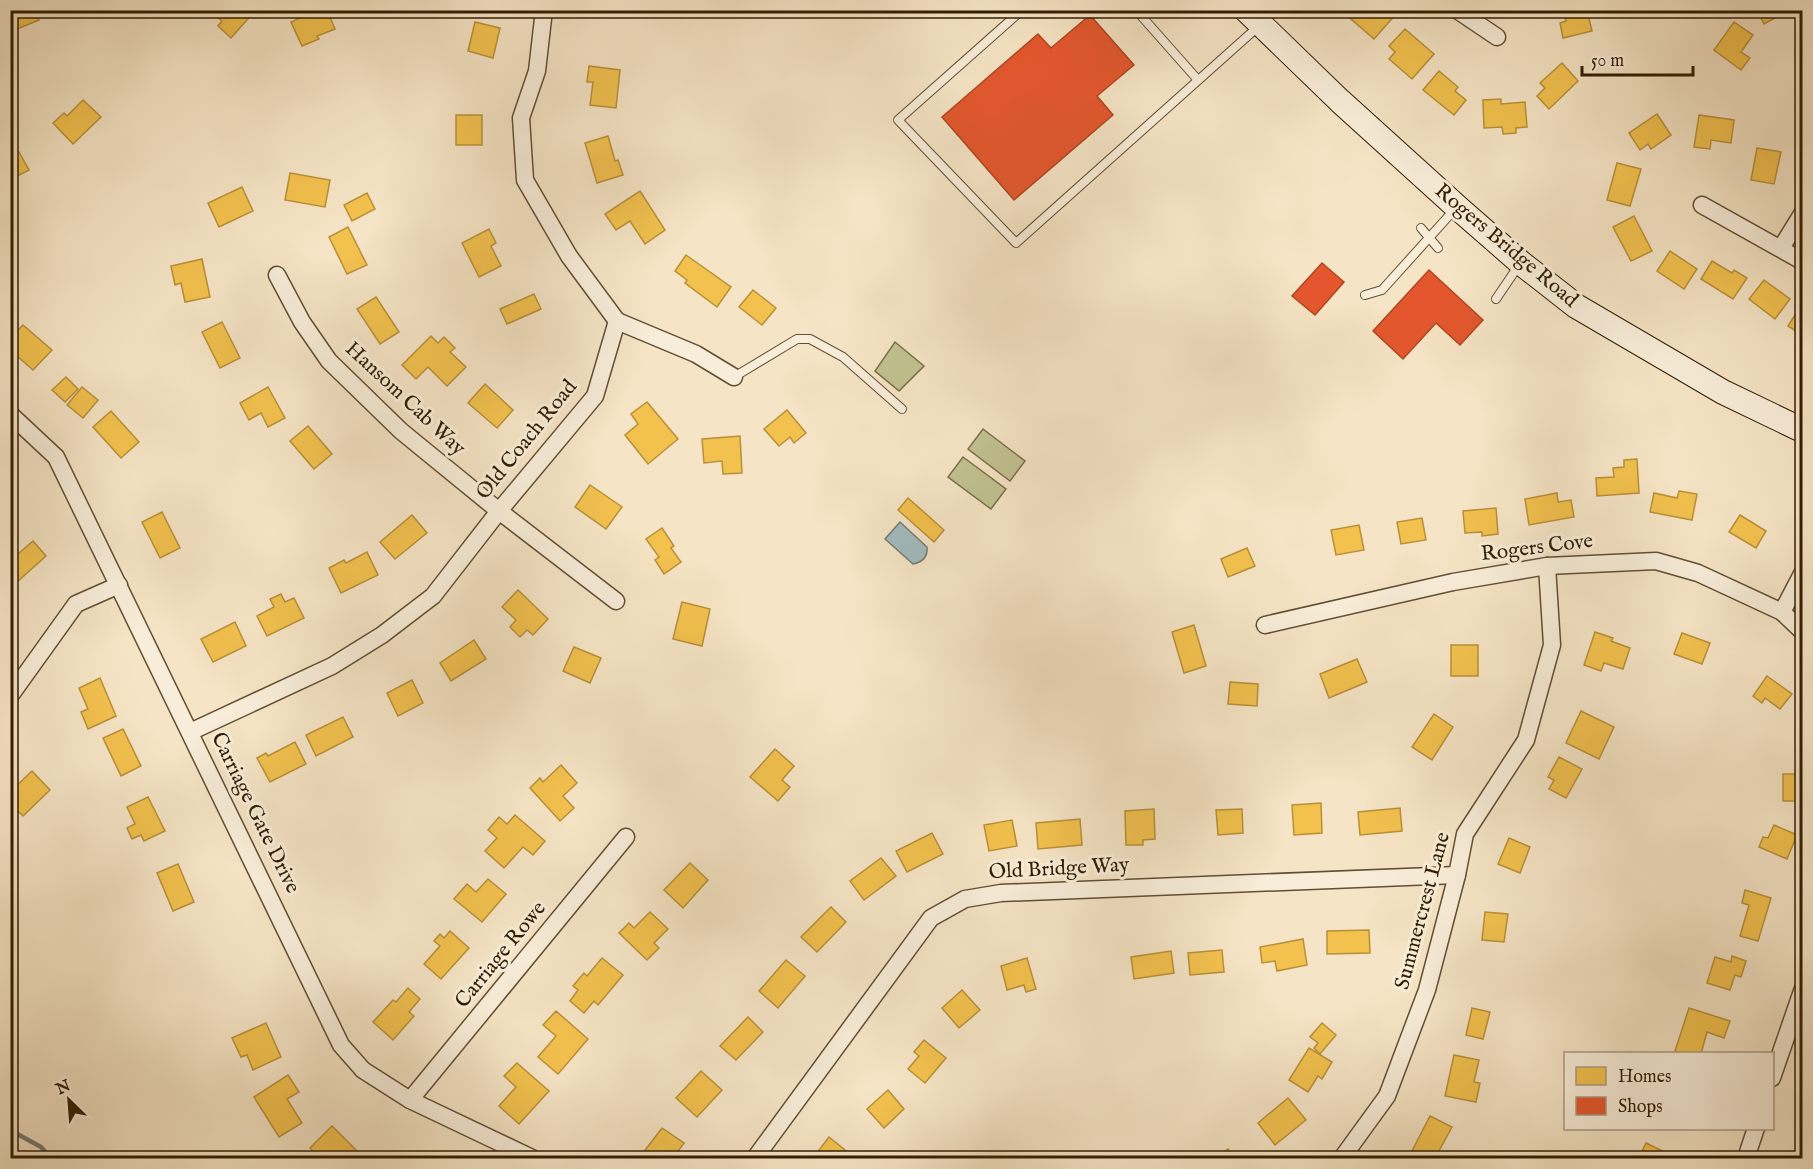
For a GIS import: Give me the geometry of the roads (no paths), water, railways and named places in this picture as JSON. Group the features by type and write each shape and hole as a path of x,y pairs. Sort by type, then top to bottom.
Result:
{"street":[{"path":"544,10 537,71 520,118 525,180 569,256 617,321 696,354 734,377"},
{"path":"1457,10 1497,37"},
{"name":"Rogers Bridge Road","path":"1253,18 1457,207 1521,263 1576,306 1723,392 1803,430"},
{"path":"1702,206 1803,261"},
{"path":"1781,248 1803,214"},
{"name":"Hansom Cab Way","path":"277,275 302,322 329,361 401,431 499,511 616,601"},
{"name":"Old Coach Road","path":"190,732 332,666 382,635 433,596 499,511 595,396 617,321"},
{"name":"Carriage Gate Drive","path":"10,414 56,457 341,1044 363,1070 410,1101 532,1158"},
{"name":"Rogers Cove","path":"1264,625 1453,582 1547,566 1656,561 1698,573 1782,612 1803,631"},
{"name":"Summercrest Lane","path":"1342,1158 1387,1096 1427,990 1457,875 1465,834 1526,740 1552,645 1547,566"},
{"path":"1782,612 1803,574"},
{"path":"10,696 76,604 119,585"},
{"name":"Carriage Rowe","path":"410,1101 626,837"},
{"name":"Old Bridge Way","path":"755,1158 931,918 965,899 1001,893 1457,875"},
{"path":"1774,1075 1803,992"},
{"path":"1746,1158 1755,1130"}],"lane":[{"path":"1022,10 898,120 1016,243 1198,80 1253,18"},
{"path":"1136,10 1198,80"},
{"path":"1365,295 1382,291 1457,207"},
{"path":"1421,228 1438,248"},
{"path":"1496,299 1521,263"},
{"path":"734,377 797,339 810,339 843,357 902,409"}],"water":[{"path":"900,522 927,547 926,556 920,562 913,564 885,539"}],"waterway":[{"path":"10,1130 41,1147 51,1158"}]}
